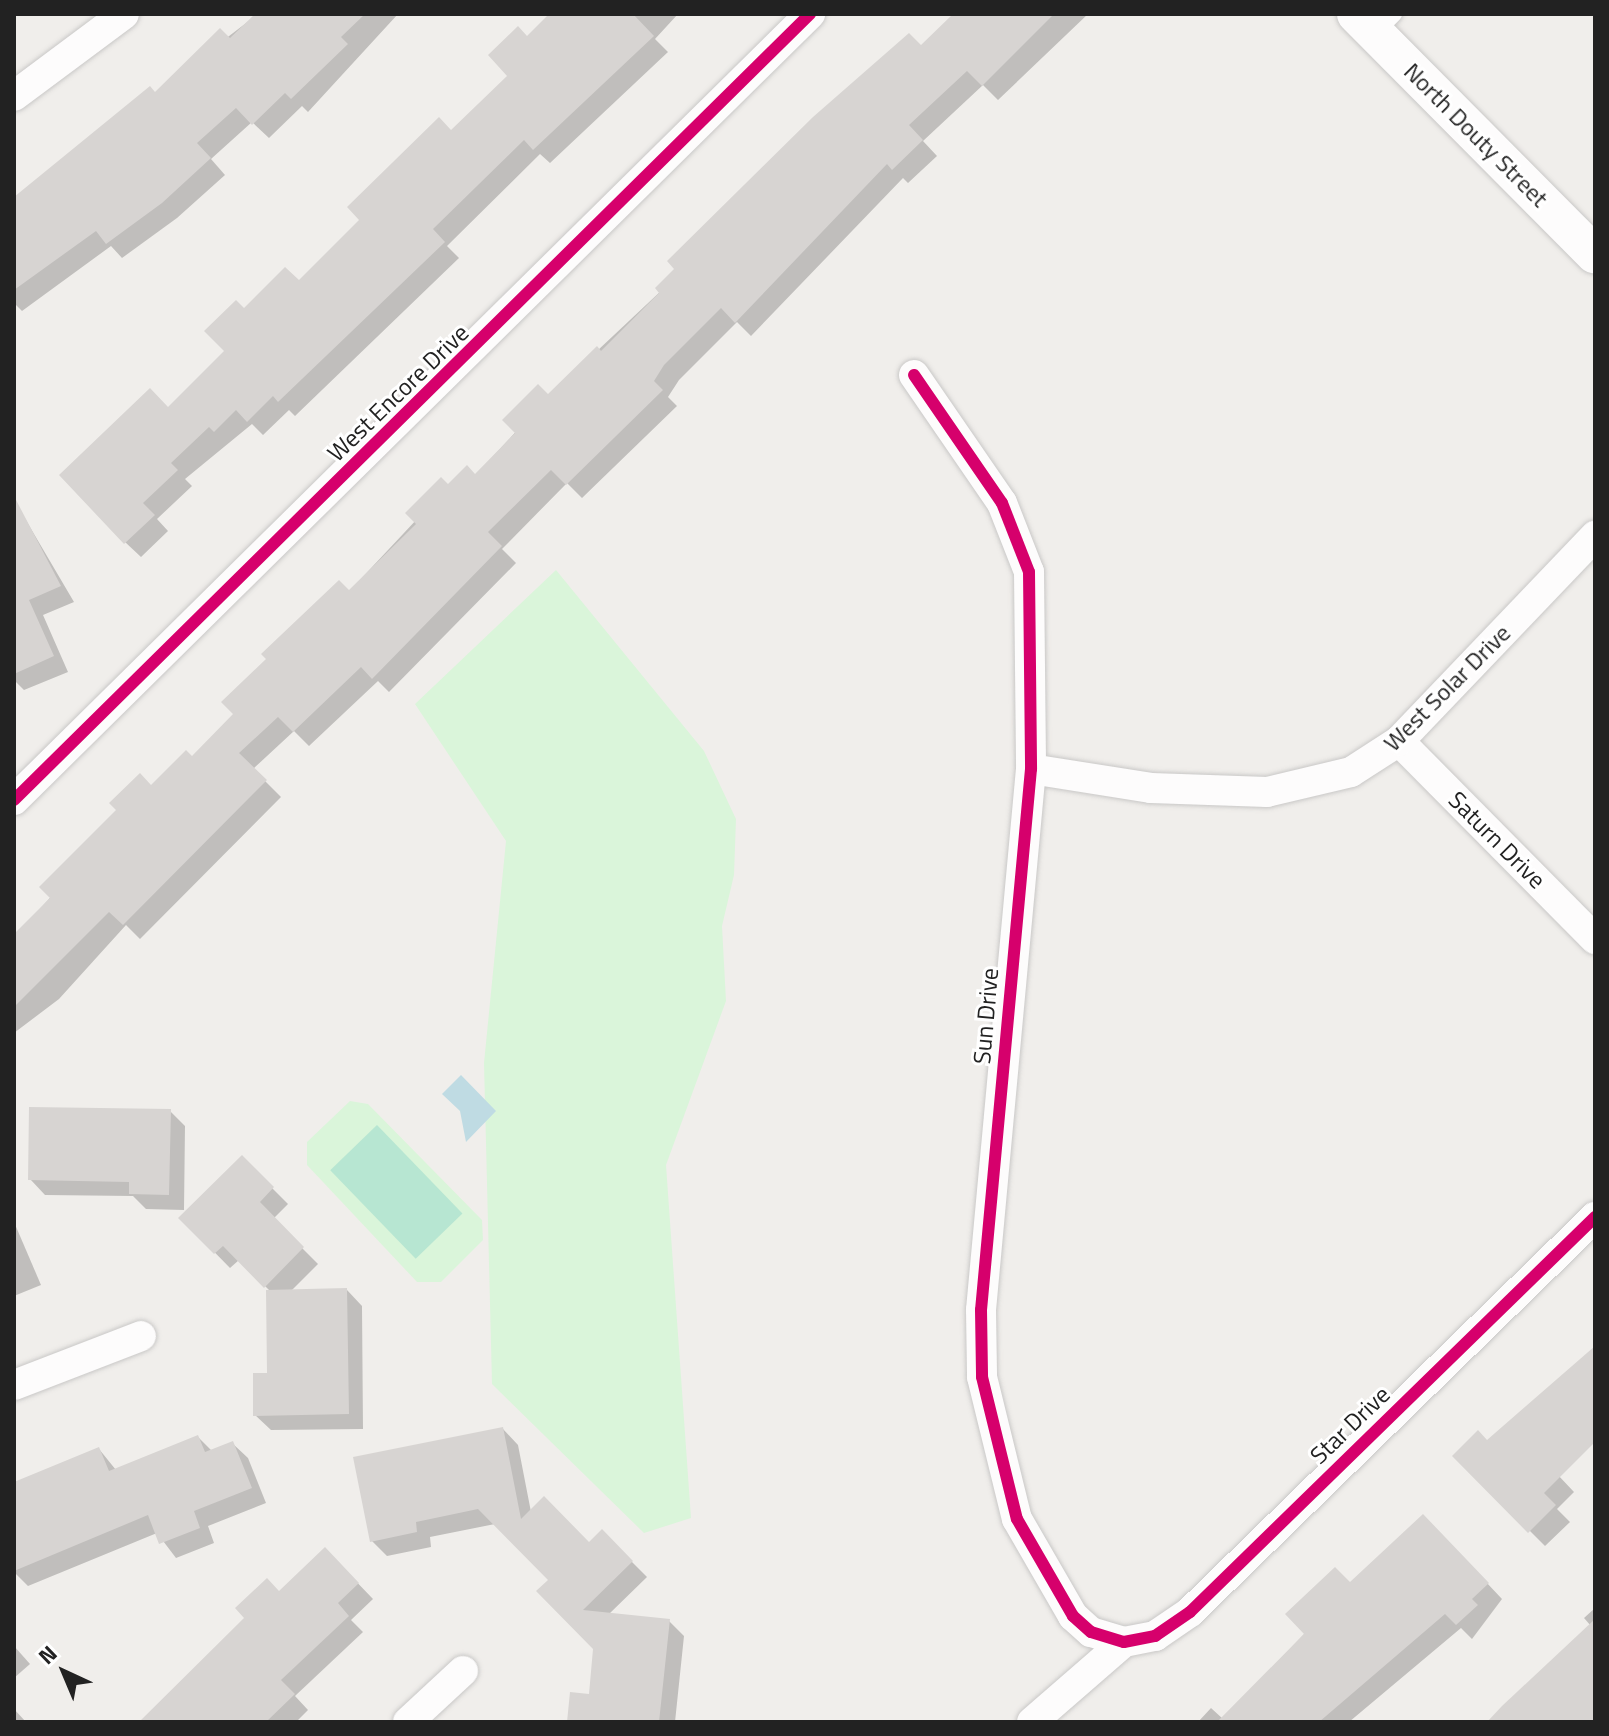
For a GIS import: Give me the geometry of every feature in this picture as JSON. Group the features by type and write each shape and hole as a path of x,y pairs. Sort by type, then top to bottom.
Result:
{"street":[{"path":"14,96 124,14"},
{"name":"West Encore Drive","path":"14,800 810,14"},
{"name":"North Douty Street","path":"1375,20 1595,255"},
{"name":"Sun Drive","path":"914,375 1017,531 1034,619 1031,769 981,1310 982,1377 1017,1519 1073,1616 1091,1632 1124,1642"},
{"name":"West Solar Drive","path":"1031,769 1151,788 1267,792 1351,772 1399,741 1595,536"},
{"name":"Saturn Drive","path":"1399,741 1595,939"},
{"name":"Star Drive","path":"1124,1642 1155,1636 1190,1612 1595,1217"},
{"path":"14,1385 141,1336"},
{"path":"1032,1722 1124,1642"},
{"path":"408,1722 463,1671"}],"green space":[{"path":"556,570 704,751 736,819 734,875 722,926 726,1001 666,1165 691,1518 644,1533 492,1384 484,1063 506,841 415,704"},
{"path":"350,1101 368,1104 482,1220 483,1240 441,1282 417,1282 307,1165 307,1142"},
{"path":"377,1125 462,1213 416,1259 330,1170"}],"water":[{"path":"461,1075 496,1111 466,1142 460,1111 442,1094"}],"building":[{"path":"255,14 365,14 341,37 348,44 291,99 285,93 252,125 236,108 197,143 211,158 162,203 106,244 96,231 14,290 14,197 150,86 155,92 220,28 230,38"},
{"path":"549,14 633,14 654,36 533,150 524,140 433,229 445,242 278,402 273,396 247,422 236,410 214,432 209,427 171,463 178,470 143,503 155,515 124,544 59,475 150,388 168,407 224,351 204,331 236,300 244,308 285,267 299,280 359,220 347,207 439,117 451,130 507,76 488,55 518,26 527,36"},
{"path":"953,14 1054,14 982,86 967,71 909,125 923,140 892,170 887,164 735,323 721,308 664,365 654,381 663,390 566,485 551,470 488,532 502,546 372,679 361,667 293,732 278,717 239,753 267,780 123,925 109,912 14,1007 14,934 50,898 39,887 116,810 109,803 140,773 151,785 186,750 192,756 233,714 221,702 266,659 261,654 339,580 349,590 416,524 405,513 441,477 448,484 467,465 475,474 515,433 502,420 538,384 548,394 597,346 601,351 659,293 655,288 674,269 667,261 813,117 909,33 921,45"},
{"path":"14,496 61,586 29,600 54,656 14,674"},
{"path":"29,1107 171,1109 169,1195 129,1194 129,1182 28,1180"},
{"path":"242,1155 274,1187 260,1202 304,1247 264,1288 223,1246 214,1254 178,1218"},
{"path":"347,1288 349,1414 253,1416 253,1373 267,1373 266,1290"},
{"path":"1595,1346 1595,1442 1544,1493 1556,1505 1528,1533 1452,1456 1478,1430 1487,1440"},
{"path":"503,1427 521,1519 544,1496 589,1542 602,1529 633,1561 583,1610 670,1619 659,1722 567,1722 570,1692 589,1694 593,1649 536,1591 548,1580 478,1509 416,1522 417,1532 370,1542 353,1457"},
{"path":"198,1435 205,1452 233,1441 252,1488 194,1511 200,1528 159,1544 148,1515 14,1571 14,1482 99,1447 109,1471"},
{"path":"1423,1514 1489,1583 1472,1599 1478,1605 1456,1625 1445,1614 1319,1722 1217,1722 1304,1634 1285,1614 1335,1567 1350,1582"},
{"path":"325,1547 359,1583 338,1603 349,1616 281,1680 295,1694 266,1722 139,1722 244,1618 235,1608 267,1578 279,1591"},
{"path":"1595,1619 1595,1722 1487,1722 1502,1706"}],"cycle path":[{"path":"14,800 810,14"},
{"path":"914,375 1002,503 1029,572 1031,769 981,1310 982,1377 1017,1519 1073,1616 1091,1632 1124,1642 1155,1636 1190,1612 1595,1217"}]}
